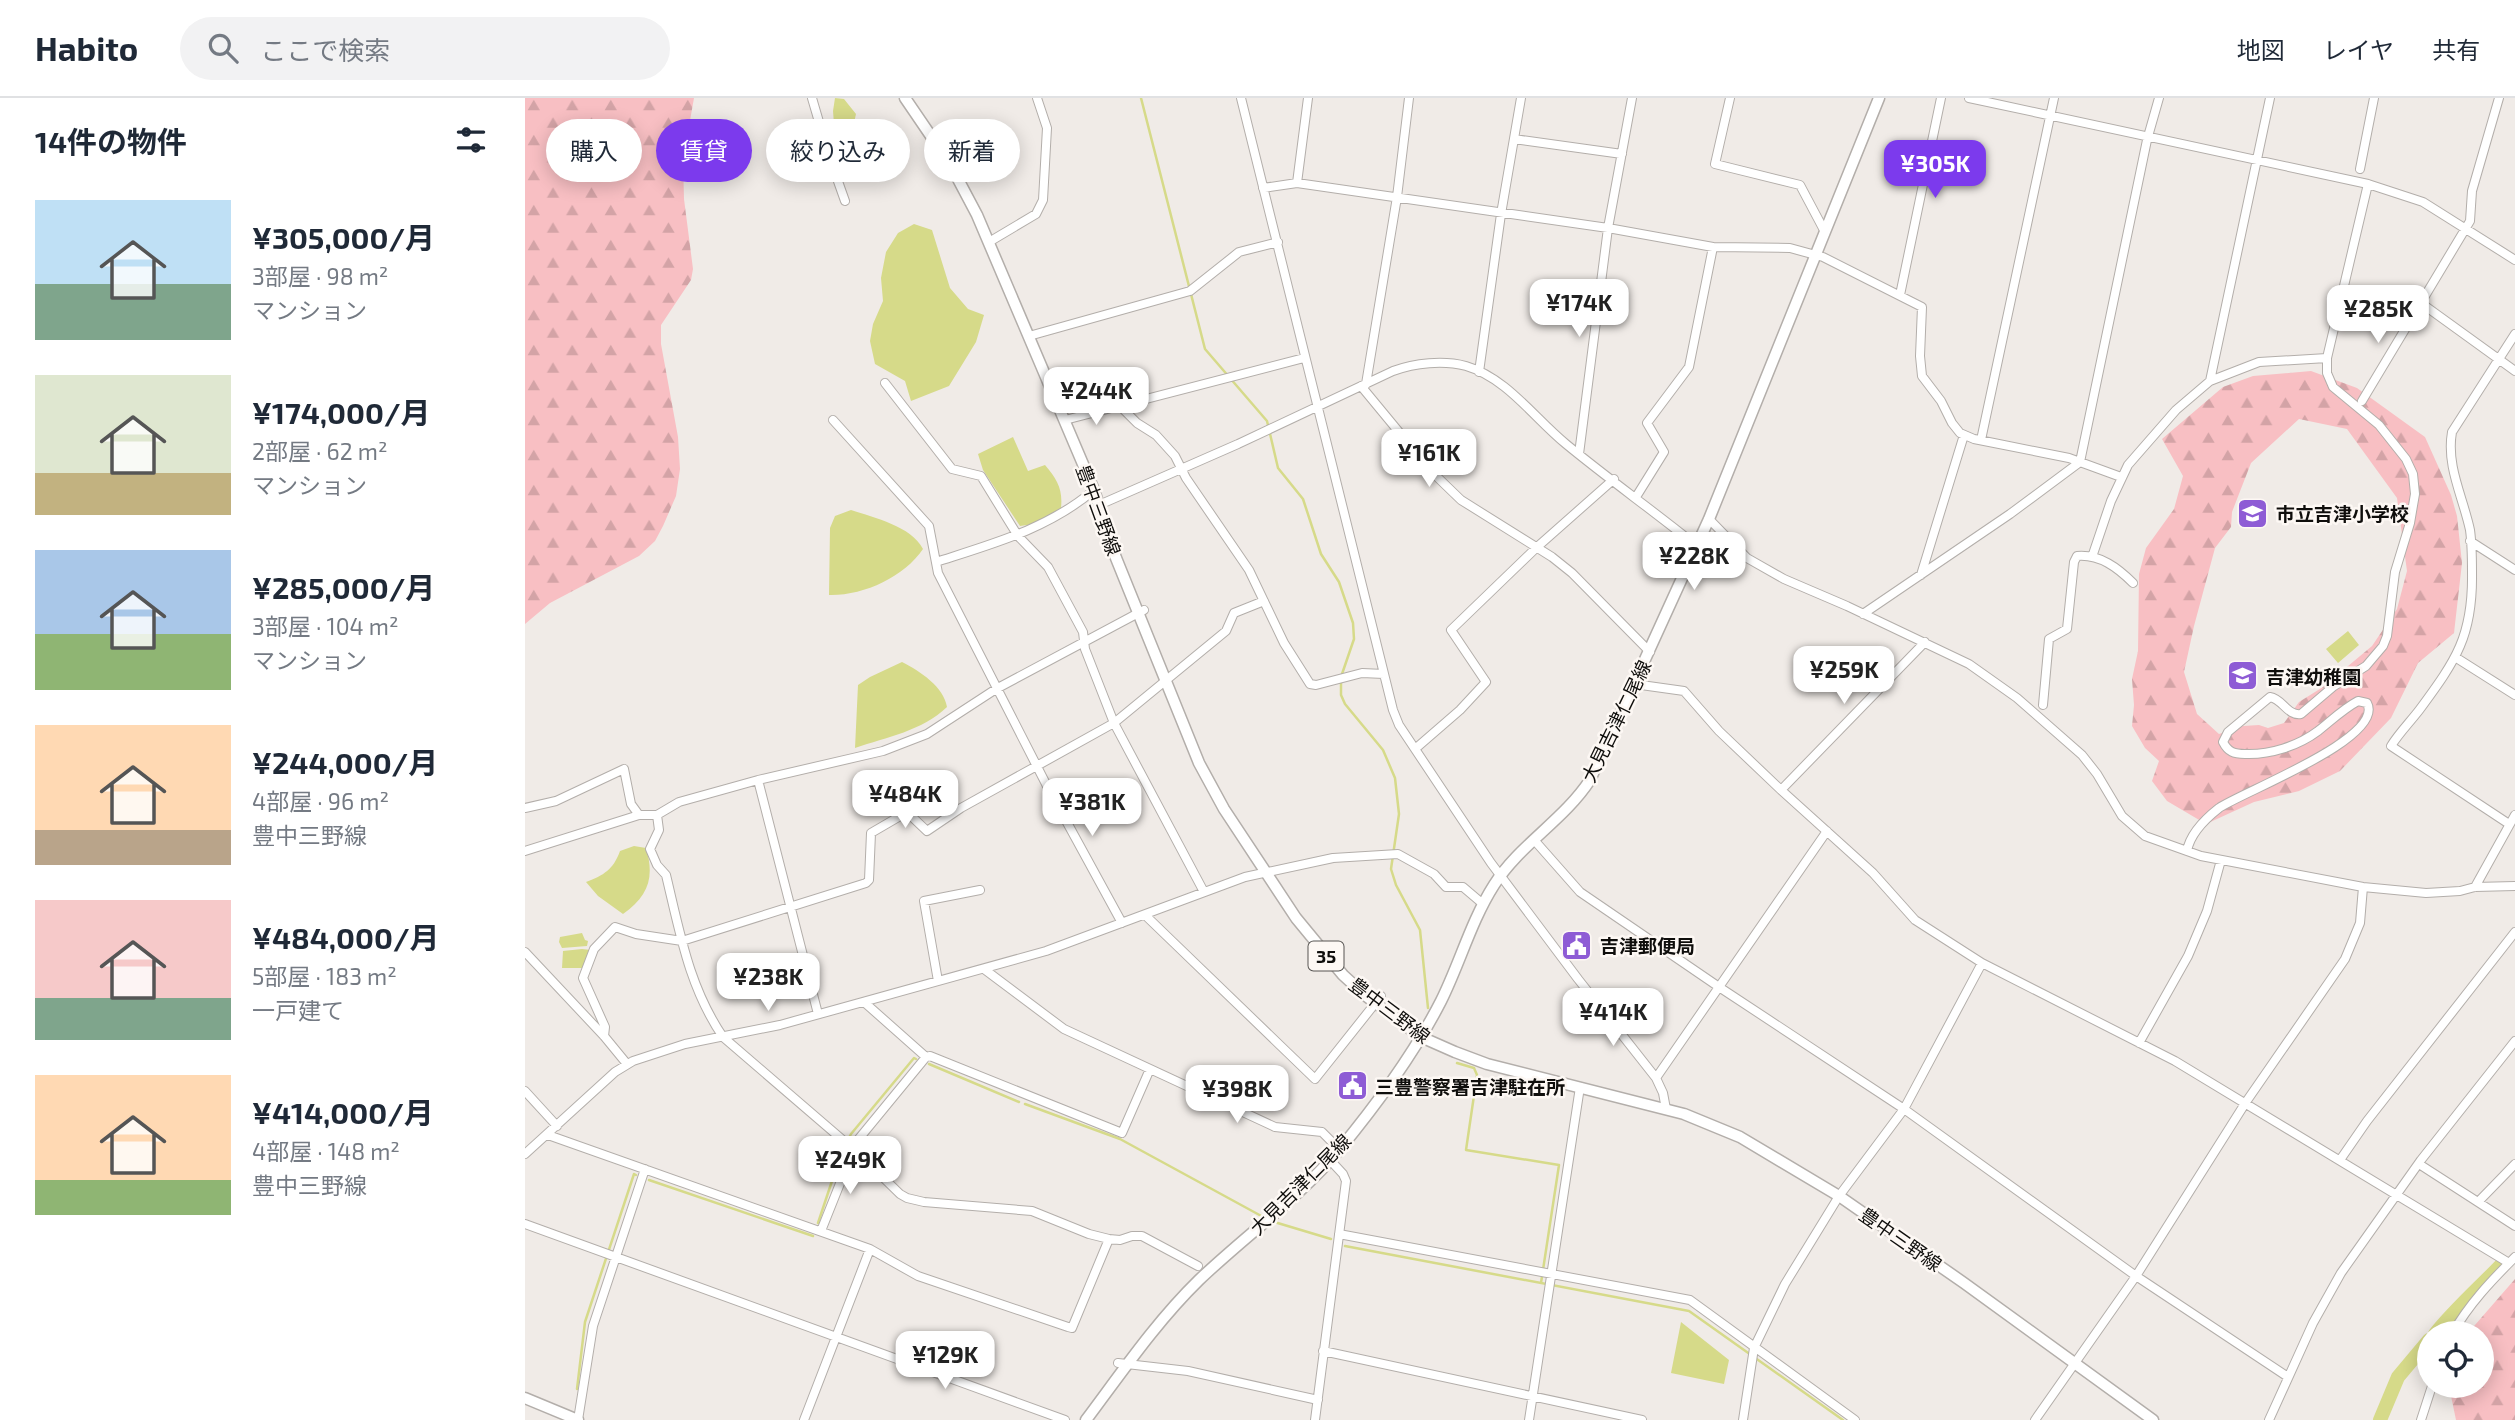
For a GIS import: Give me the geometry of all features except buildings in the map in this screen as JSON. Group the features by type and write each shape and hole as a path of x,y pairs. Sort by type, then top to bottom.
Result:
{"main road":[{"name":"豊中三野線","path":"905,98 963,186 989,242 1094,490 1116,558 1141,612 1165,682 1191,745 1209,782 1296,918 1356,987 1378,999 1421,1037 1487,1064 1666,1109 1741,1137 1839,1196 2153,1420"},
{"name":"大見吉津仁尾線","path":"1086,1420 1123,1364 1177,1302 1339,1149 1421,1037 1442,999 1483,904 1500,876 1570,807 1591,780 1709,519 1879,98"},
{"path":"525,1398 578,1420"}],"street":[{"path":"813,98 845,201"},
{"path":"989,242 1036,214 1044,200 1047,128 1037,98"},
{"path":"1241,98 1304,358 1399,724 1500,876 1656,1078 1666,1109"},
{"path":"1297,183 1308,98"},
{"path":"1409,98 1397,197 1364,385 1432,471 1461,500 1552,557 1572,573 1650,652"},
{"path":"1479,372 1501,214 1521,98"},
{"path":"1579,454 1608,228 1632,98"},
{"path":"1730,98 1715,164 1800,184 1825,232"},
{"path":"1900,295 1941,98"},
{"path":"1969,98 2368,184 2423,202 2515,260"},
{"path":"1981,440 2054,98"},
{"path":"1863,614 2053,484 2080,462 2148,136 2159,98"},
{"path":"2210,381 2270,98"},
{"path":"2360,169 2374,98"},
{"path":"2362,401 2470,221 2475,180 2499,98"},
{"path":"1514,139 1622,153"},
{"path":"1263,188 1297,183 1608,228 1713,247 1790,248 1816,255 1922,307 1920,370 1952,423 1964,435 2080,462 2121,477"},
{"path":"2187,851 2196,830 2217,810 2245,793 2307,764 2343,742 2361,726 2369,713 2367,703 2358,701 2306,739 2258,755 2236,754 2227,750 2223,741 2228,732 2270,697 2275,698 2292,713 2301,714 2375,658 2387,636 2395,572 2410,523 2415,494 2413,474 2398,448 2379,425 2333,387 2327,373 2327,358 2368,184"},
{"path":"1029,336 1190,291 1239,252 1278,242"},
{"path":"1636,497 1664,452 1647,423 1689,367 1713,247"},
{"path":"2421,303 2515,371"},
{"path":"2509,824 2391,746 2445,675 2470,620 2471,535 2449,447 2452,432 2515,334"},
{"path":"1065,420 1304,358"},
{"path":"2092,557 2121,477 2141,448 2176,410 2210,381 2224,373 2259,362 2327,358"},
{"path":"1099,505 1182,470 1393,371 1414,365 1447,363 1479,372 1497,382 1542,424 1688,539"},
{"path":"885,383 952,469 981,476 1018,536 1048,567 1083,632 1084,642 1114,723 1204,892"},
{"path":"1119,405 1137,423 1156,435 1175,456 1249,570 1284,643 1310,684 1316,685 1362,673 1384,674"},
{"path":"833,420 929,526 937,573 1122,923"},
{"path":"1921,575 1964,435"},
{"path":"1415,749 1460,710 1486,682 1451,630 1536,548 1613,480"},
{"path":"936,562 1018,536 1071,510 1094,490"},
{"path":"1709,519 1747,558 1784,579 1969,664 2017,698 2068,740 2097,774 2122,816 2145,836 2221,860 2363,887 2426,892 2515,886"},
{"path":"2470,541 2515,570"},
{"path":"2043,705 2049,639 2067,629 2074,562 2077,556 2092,557 2118,567 2133,583"},
{"path":"604,1036 605,1027 583,978 594,949 615,927 636,934 682,941 789,905 866,883 869,880 871,833 907,812 927,831 961,808 1114,723 1226,631 1234,613 1264,601"},
{"path":"525,851 639,815 657,815 679,802 758,780 883,751 927,734 998,688 1141,612"},
{"path":"1781,790 1925,642"},
{"path":"2455,657 2515,695"},
{"path":"1634,684 1685,691 1719,731 1873,873 1915,920 1982,963 2139,1043 2246,1102 2396,1196 2512,1260 2481,1291 2461,1321"},
{"path":"525,808 556,801 624,769 631,804 639,815"},
{"path":"758,780 818,1014"},
{"path":"657,815 659,830 650,849 657,865 666,875 696,990 723,1037 842,1139 871,1169 907,1198 924,1202 1032,1211 1089,1234 1109,1239 1120,1240 1137,1236 1148,1238 1198,1266"},
{"path":"2475,887 2515,815"},
{"path":"1656,1078 1826,831"},
{"path":"1535,841 1580,892 1904,1109 2136,1276 2288,1377"},
{"path":"525,1153 597,1088 628,1064 685,1044 818,1014 1047,951 1265,871 1333,858 1398,854 1434,874 1445,887 1463,887 1483,904"},
{"path":"2139,1043 2188,956 2207,911 2221,860"},
{"path":"2035,1420 2136,1276 2246,1102 2345,959 2360,923 2363,887"},
{"path":"938,981 924,901 980,890"},
{"path":"1145,915 1315,1079 1378,999"},
{"path":"2340,1160 2367,1121 2515,932"},
{"path":"525,952 628,1064"},
{"path":"1743,1420 1754,1348 1785,1284 1839,1196 1904,1109 1982,963"},
{"path":"984,969 1064,1029 1275,1127 1322,1132 1339,1149"},
{"path":"864,1002 926,1057 930,1056 1122,1133 1150,1069"},
{"path":"2269,1420 2323,1301 2341,1273 2419,1164 2515,1041"},
{"path":"821,1231 852,1148 926,1057"},
{"path":"1529,1420 1580,1087"},
{"path":"525,1091 557,1126"},
{"path":"548,1135 870,1249 918,1276 1072,1328 1109,1239"},
{"path":"1315,1420 1346,1181 1330,1160"},
{"path":"2419,1164 2515,1226"},
{"path":"2479,1201 2515,1164"},
{"path":"578,1420 593,1326 645,1169"},
{"path":"525,1224 1065,1420"},
{"path":"1339,1234 1690,1300 1855,1420"},
{"path":"804,1420 870,1249"},
{"path":"1323,1351 1643,1420"},
{"path":"1123,1364 1188,1371 1318,1400"},
{"path":"2421,1420 2428,1398"}],"green space":[{"path":"525,98 694,98 690,119 656,119 656,182 684,182 693,269 691,280 661,325 661,344 678,437 680,469 676,496 655,541 639,556 550,603 525,624"},
{"path":"2311,371 2357,388 2425,437 2451,495 2457,516 2462,563 2454,633 2418,663 2391,718 2340,771 2299,791 2254,802 2206,824 2167,801 2152,781 2159,761 2145,748 2132,726 2132,679 2138,651 2139,574 2146,548 2174,509 2183,476 2162,439 2223,387 2253,376","holes":["2299,419 2347,429 2397,498 2407,571 2397,609 2372,646 2323,687 2299,702 2284,723 2268,728 2259,725 2243,726 2219,734 2197,714 2184,672 2215,548 2231,527 2232,512 2251,463"]},
{"path":"2515,1279 2515,1420 2456,1420 2451,1398 2494,1398 2494,1321 2478,1321"}],"shaded area":[{"path":"835,98 844,99 856,114 855,119 834,119"},
{"path":"914,224 932,230 950,288 968,309 984,315 976,342 949,386 911,401 905,381 875,364 870,341 873,324 883,301 881,278 886,252 898,233"},
{"path":"1013,437 1028,471 1045,465 1060,490 1061,508 1034,524 1020,526 983,470 978,454"},
{"path":"851,510 901,529 910,534 923,549 905,568 882,583 855,592 829,595 830,528 835,516"},
{"path":"2348,631 2359,645 2338,663 2326,649"},
{"path":"902,662 936,686 947,707 915,728 855,748 858,685"},
{"path":"634,846 646,848 649,877 644,893 623,914 598,896 586,882 607,871 620,851"},
{"path":"582,933 588,941 587,946 562,948 560,937"},
{"path":"591,950 585,968 562,968 563,951"},
{"path":"1681,1322 1729,1360 1724,1384 1671,1373"}],"waterway":[{"path":"1141,98 1205,349 1267,421 1278,468 1303,499 1321,554 1339,582 1353,623 1354,639 1342,674"},
{"path":"1341,681 1341,695 1345,704 1383,750 1395,778 1399,814 1391,869 1396,885 1420,930 1428,1008"},
{"path":"818,1223 842,1151 851,1134 914,1058 916,1059"},
{"path":"1457,1063 1474,1068 1477,1075 1466,1150 1559,1165 1541,1283"},
{"path":"929,1064 1019,1102"},
{"path":"1025,1104 1120,1139 1265,1218"},
{"path":"577,1389 585,1322 634,1174 636,1175"},
{"path":"649,1180 813,1236"},
{"path":"1271,1221 1331,1239"},
{"path":"1345,1246 1689,1311 1843,1420"},
{"path":"2447,1321 2501,1265"},
{"path":"2380,1420 2398,1377 2417,1354"}],"place":[{"name":"市立吉津小学校","path":"2253,513"},
{"name":"吉津幼稚園","path":"2243,676"},
{"name":"吉津郵便局","path":"1577,945"},
{"name":"三豊警察署吉津駐在所","path":"1352,1086"}]}
